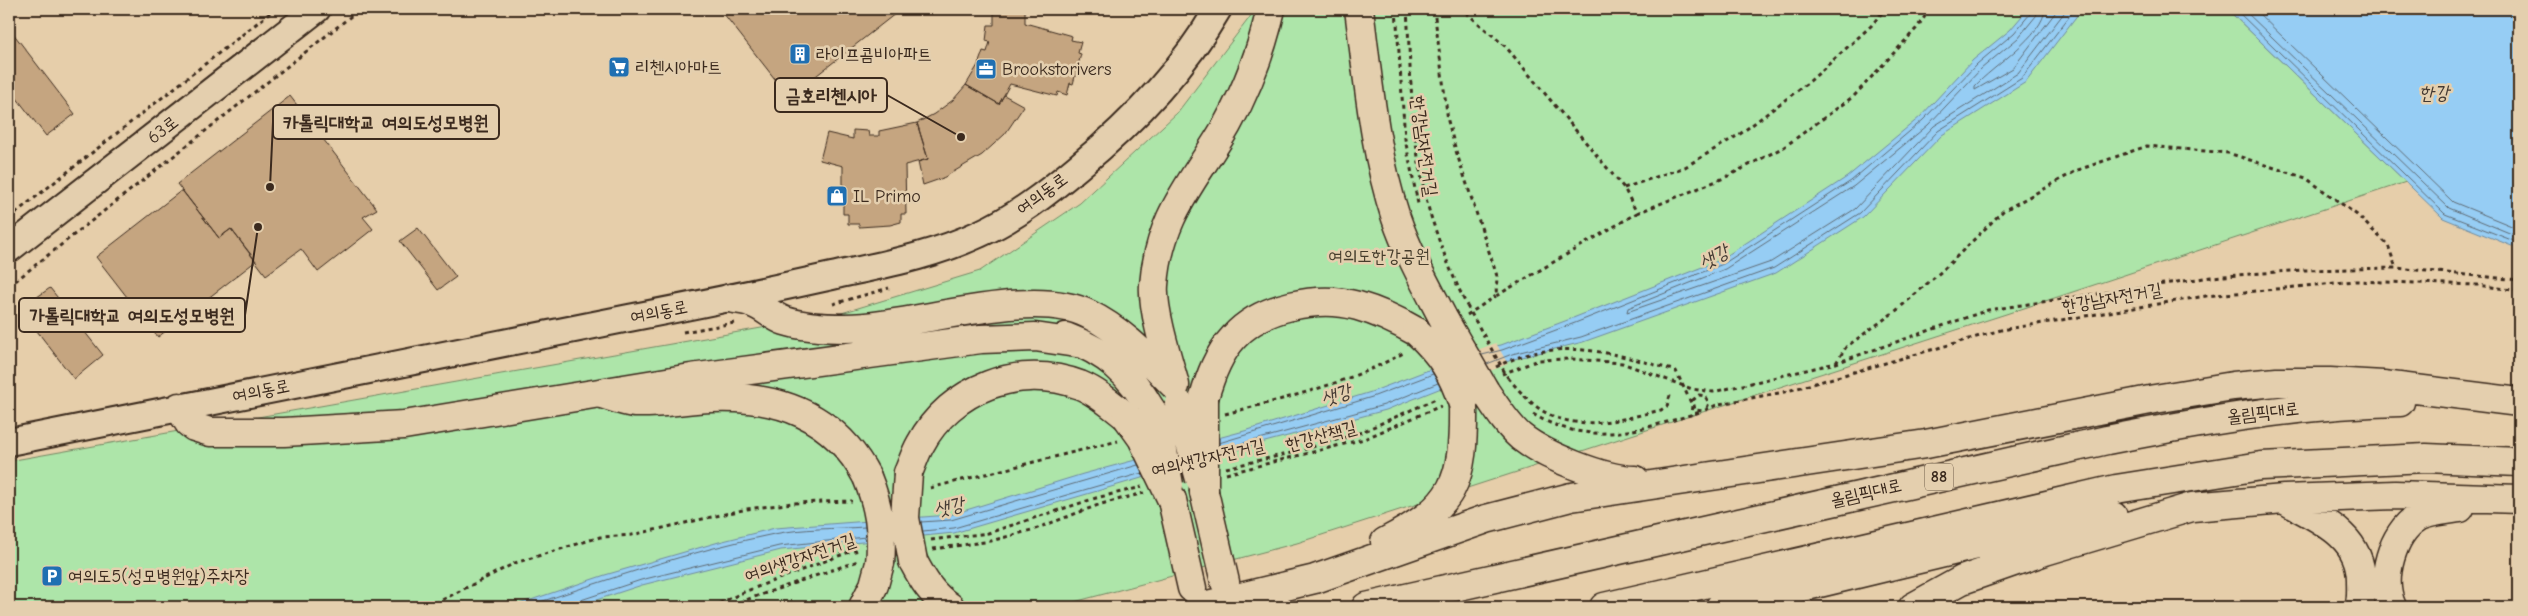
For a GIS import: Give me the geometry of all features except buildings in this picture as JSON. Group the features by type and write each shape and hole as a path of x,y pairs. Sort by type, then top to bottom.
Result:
{"main road":[{"name":"63로","path":"9,249 317,9"},
{"name":"여의동로","path":"9,442 730,298 901,261 934,251 979,234 1014,215 1051,190 1118,134 1167,83 1202,36 1218,9"},
{"path":"1225,582 1212,479 1195,401 1160,327 1154,288 1158,253 1167,223 1227,125 1247,85 1265,35 1271,9"},
{"path":"1315,579 1409,530 1431,514 1449,494 1461,467 1477,388 1458,313 1415,265 1396,218 1384,174 1373,113 1359,9"},
{"path":"730,298 744,302 746,312 751,320 790,342 822,346 941,334 1030,330 1058,334 1106,356 1126,372 1138,388 1133,423"},
{"path":"730,298 753,303 765,312 785,321 813,327 846,328 882,326 1000,306 1031,304 1060,306 1086,313 1122,334 1195,401"},
{"path":"1195,401 1234,336 1259,318 1293,306 1324,302 1356,305 1386,315 1412,341 1437,350 1454,376 1477,388 1521,436 1549,454 1617,480 1686,480"},
{"path":"179,407 185,420 194,427 210,432 293,431 404,425 602,394 690,378 981,339 1035,336 1083,344"},
{"path":"950,607 939,600 924,582 921,550 905,518 916,481 920,444 935,424 954,406 978,388 1003,379 1056,378 1081,385 1106,401 1133,423 1142,438 1157,493 1196,598 1315,579 1486,519 1571,497 1907,447 2155,399 2233,386 2277,382 2330,382 2383,385 2519,402"},
{"path":"602,394 634,403 714,398 759,400 792,408 819,422 841,440 857,458 861,489 880,518 882,541 870,557 874,585 863,607"},
{"name":"올림픽대로","path":"1366,607 2000,463 2206,421 2296,409 2381,402 2519,402"},
{"path":"1604,607 2116,489 2261,466 2426,458 2519,462"},
{"path":"1720,607 2082,520 2192,507 2284,499 2396,495 2513,499"},
{"path":"2284,499 2332,525 2352,545 2361,573 2362,600 2359,607"},
{"path":"2392,607 2387,579 2391,555 2402,532 2419,516 2513,499"},
{"path":"1913,607 1962,580 2045,551 2192,507"}],"path":[{"path":"9,218 275,9"},
{"path":"9,286 360,9"},
{"name":"한강남자전거길","path":"1396,9 1406,139 1411,177 1420,213"},
{"path":"1407,9 1414,116 1422,181 1477,388 1533,404 1562,418 1576,422 1605,424 1661,410 1667,406 1671,392"},
{"path":"1434,9 1448,121 1497,276 1496,296"},
{"path":"1462,9 1506,47 1624,188 1637,213"},
{"path":"1624,188 1685,167 1740,134 1810,81 1870,26 1884,9"},
{"path":"1458,313 1496,296 1637,213 1724,178 1784,147 1854,96 1916,29 1930,9"},
{"path":"1836,364 1846,347 1904,304 1944,270 2003,211 2078,170 2147,146 2228,153 2306,178 2358,215 2388,245 2396,268"},
{"name":"한강산책길","path":"1212,479 1364,439 1418,418 1538,360 1571,358 1622,364 1692,390 1713,392 1836,364 1988,310 2211,278 2303,270 2396,268 2519,280"},
{"name":"한강남자전거길","path":"1707,408 1784,392 2001,330 2206,296 2355,281 2478,286 2519,291"},
{"path":"1195,401 1287,398 1358,375 1412,341"},
{"name":"여의샛강자전거길","path":"1212,479 1357,434 1477,388 1512,359 1547,351 1574,349 1611,352 1676,371 1692,405"},
{"path":"1689,397 1700,395 1719,404"},
{"path":"1691,414 1692,405 1696,397"},
{"path":"1528,411 1559,428 1590,434 1623,432 1700,412 1707,408 1707,398"},
{"path":"1692,405 1700,412"},
{"path":"916,481 1133,423"},
{"path":"428,607 515,563 600,537 647,533 747,509 793,503 861,489"},
{"path":"921,550 992,541 1035,529 1101,504 1157,493"},
{"name":"여의샛강자전거길","path":"921,550 988,533 1096,498 1157,493"},
{"name":"여의샛강자전거길","path":"712,607 744,592 849,552 870,557"},
{"path":"733,607 740,602 870,557"}],"green space":[{"name":"여의도한강공원","path":"1253,9 2227,9 2406,182 2006,314 1297,543 1055,607 9,607 9,461 835,315 980,271 1080,203 1177,113 1250,17"}],"water":[{"path":"2028,9 2082,9 2026,82 1942,135 1863,217 1776,273 1583,342 1514,359 1386,410 1261,443 954,533 781,550 642,585 575,607 510,607 605,575 775,528 950,515 1083,474 1248,430 1371,392 1486,348 1501,345 1573,318 1720,260 1847,177 1920,117 1973,60 2010,30"},
{"name":"한강","path":"2227,9 2519,9 2519,249 2443,218"}],"pier":[{"path":"1496,343 1508,364 1447,388 1433,366"}],"place":[{"name":"라이프콤비아파트","path":"800,54"},
{"name":"리첸시아마트","path":"619,67"},
{"name":"Brookstorivers","path":"986,69"},
{"name":"금호리첸시아","path":"961,137"},
{"name":"카톨릭대학교 여의도성모병원","path":"270,187"},
{"name":"IL Primo","path":"837,196"},
{"name":"가톨릭대학교 여의도성모병원","path":"258,227"},
{"name":"여의도5(성모병원앞)주차장","path":"52,576"}],"water label":[{"name":"샛강","path":"1714,257"},
{"name":"샛강","path":"1336,395"},
{"name":"샛강","path":"949,507"}]}
